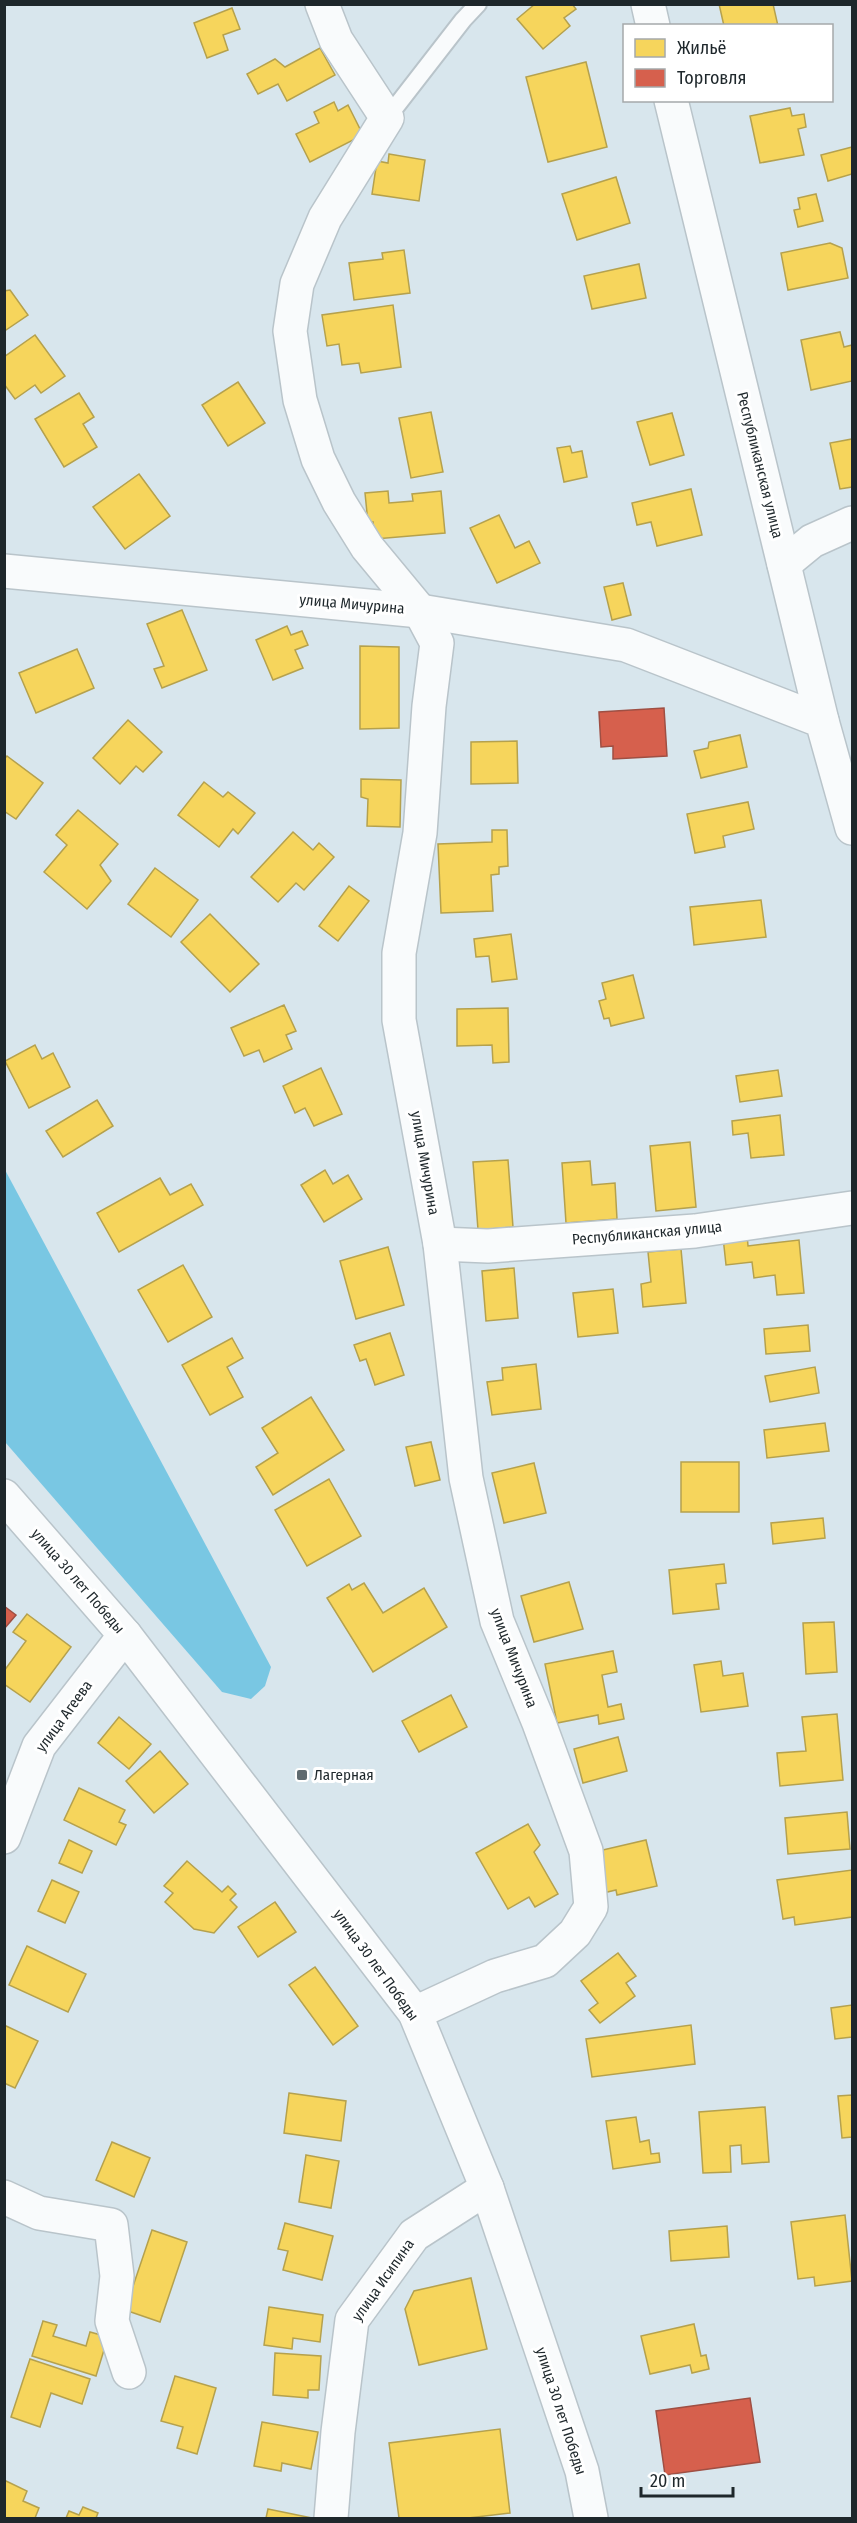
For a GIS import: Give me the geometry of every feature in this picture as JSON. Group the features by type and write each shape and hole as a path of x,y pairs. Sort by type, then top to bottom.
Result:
{"street":[{"path":"322,4 336,40 387,118 324,218 297,284 290,332 300,400 318,459 339,502 367,547 420,611 626,645 822,721"},
{"path":"648,4 653,24"},
{"name":"Республиканская улица","path":"671,102 822,721 852,828"},
{"path":"784,564 812,541 852,523"},
{"name":"улица Мичурина","path":"4,571 420,611 437,643 429,705 420,833 399,953 399,1020 440,1244 466,1478 495,1610 586,1851 591,1907 575,1933 545,1961 495,1976 415,2013"},
{"name":"Республиканская улица","path":"440,1244 488,1246 694,1231 852,1208"},
{"name":"улица 30 лет Победы","path":"4,1496 125,1635 415,2013 487,2188 582,2471 591,2518"},
{"name":"улица Агеева","path":"4,1837 39,1746 125,1635"},
{"name":"улица Исипина","path":"331,2518 338,2432 352,2320 414,2235 487,2188"},
{"path":"4,2197 39,2213 111,2225 117,2276 112,2321 129,2373"}],"lane":[{"path":"387,118 478,4"}],"shaded area":[{"path":"4,1168 271,1667 265,1686 251,1699 222,1692 5,1442"}],"building: Жильё":[{"path":"535,4 572,4 576,9 564,18 570,26 543,49 517,19"},
{"path":"719,4 773,4 778,24 724,24"},
{"path":"232,8 240,29 223,35 228,50 207,58 194,23"},
{"path":"320,48 335,75 287,101 278,84 258,94 247,74 275,59 285,67"},
{"path":"586,62 607,147 548,162 526,77"},
{"path":"334,102 338,111 348,105 363,135 310,162 296,134 319,123 314,112"},
{"path":"790,108 792,116 804,114 806,127 798,129 804,155 760,163 750,116"},
{"path":"852,147 852,174 828,181 821,155"},
{"path":"389,154 425,160 419,201 372,194 377,161 388,163"},
{"path":"616,177 630,223 577,240 562,194"},
{"path":"816,194 823,221 798,227 794,210 800,209 798,198"},
{"path":"830,243 842,248 848,278 788,290 781,253"},
{"path":"404,250 410,293 354,300 349,263 383,259 382,253"},
{"path":"639,264 646,298 592,309 584,276"},
{"path":"10,290 28,315 6,330 4,327 4,291"},
{"path":"393,305 401,367 361,373 359,363 342,365 339,344 327,346 322,315"},
{"path":"840,332 844,347 852,345 852,381 811,390 801,340"},
{"path":"35,335 65,376 41,393 35,385 15,399 4,384 4,357"},
{"path":"238,382 265,423 228,446 202,405"},
{"path":"79,393 94,417 83,424 97,447 64,467 35,419"},
{"path":"431,412 443,472 411,478 399,418"},
{"path":"672,413 684,455 650,465 637,422"},
{"path":"852,439 852,487 840,489 830,443"},
{"path":"570,446 572,453 582,451 587,477 564,482 557,448"},
{"path":"139,474 170,516 125,549 93,507"},
{"path":"691,489 702,535 657,546 651,522 637,525 632,503"},
{"path":"388,491 389,503 413,501 412,494 441,491 445,533 375,539 373,522 368,523 365,493"},
{"path":"499,515 515,548 529,541 540,563 497,583 470,528"},
{"path":"623,583 631,615 612,620 604,587"},
{"path":"182,610 207,670 162,688 154,669 164,666 147,624"},
{"path":"287,626 291,635 302,631 308,645 295,650 303,668 273,680 256,640"},
{"path":"360,646 399,647 399,728 360,729"},
{"path":"77,649 94,688 36,713 19,673"},
{"path":"128,720 162,752 143,772 136,766 120,784 93,758"},
{"path":"740,735 747,767 701,778 694,751 708,748 709,742"},
{"path":"517,741 518,783 471,784 471,742"},
{"path":"7,756 43,783 16,819 4,811 4,759"},
{"path":"361,779 401,780 400,827 367,826 368,799 361,797"},
{"path":"204,782 223,797 228,792 255,813 238,834 233,829 219,847 178,815"},
{"path":"748,802 754,829 723,836 725,847 695,853 687,814"},
{"path":"78,810 118,844 100,865 111,881 87,909 44,872 67,845 56,835"},
{"path":"492,830 507,830 508,866 499,867 499,874 491,875 493,911 441,913 438,844 492,842"},
{"path":"293,832 313,850 319,843 334,857 304,890 296,883 278,902 251,877"},
{"path":"155,868 198,900 171,937 128,904"},
{"path":"349,886 369,901 338,941 319,926"},
{"path":"761,900 766,937 694,945 690,907"},
{"path":"210,914 259,964 230,992 181,942"},
{"path":"511,934 517,979 492,982 489,956 476,957 474,939"},
{"path":"633,975 644,1018 611,1026 609,1018 604,1019 599,1001 606,999 602,983"},
{"path":"284,1005 296,1031 286,1035 292,1049 264,1062 259,1050 244,1056 231,1028"},
{"path":"508,1008 509,1062 493,1063 492,1045 457,1046 457,1009"},
{"path":"35,1045 42,1059 53,1053 70,1087 29,1108 5,1061"},
{"path":"321,1068 342,1114 314,1126 305,1108 295,1113 283,1086"},
{"path":"778,1070 782,1096 740,1102 736,1076"},
{"path":"97,1100 113,1126 63,1157 46,1131"},
{"path":"780,1115 784,1155 751,1158 748,1133 733,1135 732,1121"},
{"path":"690,1142 696,1207 656,1211 650,1146"},
{"path":"508,1160 513,1227 478,1230 473,1162"},
{"path":"590,1161 592,1185 615,1183 617,1219 566,1223 562,1163"},
{"path":"325,1170 333,1184 348,1175 362,1199 324,1222 301,1185"},
{"path":"160,1178 170,1195 191,1184 203,1205 119,1252 97,1213"},
{"path":"747,1234 748,1246 799,1240 804,1293 777,1295 775,1275 754,1278 752,1262 726,1265 723,1237"},
{"path":"388,1247 404,1305 356,1319 340,1261"},
{"path":"681,1249 686,1303 643,1307 641,1284 651,1282 648,1252"},
{"path":"183,1265 212,1317 168,1342 138,1290"},
{"path":"514,1268 518,1318 486,1321 482,1271"},
{"path":"613,1289 618,1333 578,1337 573,1293"},
{"path":"808,1325 810,1351 766,1354 764,1329"},
{"path":"390,1333 404,1375 375,1385 366,1359 360,1361 354,1345"},
{"path":"232,1338 243,1358 227,1367 243,1397 210,1415 182,1365"},
{"path":"536,1364 541,1409 492,1415 487,1382 503,1380 502,1368"},
{"path":"815,1367 819,1393 770,1402 765,1376"},
{"path":"311,1397 344,1450 273,1495 256,1467 278,1453 262,1428"},
{"path":"825,1423 829,1451 767,1458 764,1430"},
{"path":"431,1442 440,1480 415,1486 406,1447"},
{"path":"681,1462 739,1462 739,1512 681,1512"},
{"path":"534,1463 546,1513 504,1523 492,1473"},
{"path":"329,1479 361,1536 307,1566 275,1510"},
{"path":"823,1518 825,1538 773,1544 771,1523"},
{"path":"724,1564 726,1583 716,1584 719,1609 673,1614 669,1570"},
{"path":"569,1582 583,1629 534,1642 521,1596"},
{"path":"364,1583 383,1613 424,1588 447,1627 373,1672 327,1598 349,1584 352,1590"},
{"path":"27,1614 71,1647 30,1702 4,1684 4,1671 26,1641 13,1632"},
{"path":"834,1622 837,1672 806,1674 803,1623"},
{"path":"613,1651 617,1672 602,1675 608,1707 621,1704 624,1719 599,1724 598,1715 557,1723 545,1664"},
{"path":"721,1661 723,1676 743,1673 748,1706 701,1712 694,1665"},
{"path":"451,1695 467,1727 419,1752 402,1721"},
{"path":"837,1714 843,1780 780,1786 777,1753 806,1751 802,1717"},
{"path":"119,1717 151,1744 129,1769 98,1743"},
{"path":"618,1737 627,1771 583,1783 574,1749"},
{"path":"160,1751 188,1784 154,1813 126,1781"},
{"path":"79,1788 125,1810 119,1822 126,1825 116,1845 64,1820"},
{"path":"847,1812 850,1849 788,1854 785,1818"},
{"path":"528,1824 540,1845 534,1852 558,1894 535,1907 529,1897 508,1909 476,1853"},
{"path":"69,1840 92,1851 82,1873 59,1863"},
{"path":"646,1840 657,1886 617,1895 616,1890 603,1893 594,1852"},
{"path":"187,1861 222,1892 228,1886 236,1894 230,1900 237,1907 214,1933 194,1929 165,1902 173,1893 164,1886"},
{"path":"852,1870 852,1917 795,1925 794,1917 783,1919 777,1880"},
{"path":"52,1880 79,1892 65,1923 38,1911"},
{"path":"275,1902 296,1932 258,1957 238,1927"},
{"path":"27,1946 86,1974 68,2012 9,1985"},
{"path":"618,1953 636,1976 626,1983 635,1996 600,2023 589,2010 598,2003 581,1981"},
{"path":"315,1967 358,2026 333,2045 289,1985"},
{"path":"852,2005 852,2037 835,2039 831,2008"},
{"path":"4,2025 38,2041 15,2088 4,2083"},
{"path":"691,2025 695,2064 592,2077 586,2039"},
{"path":"289,2093 346,2101 341,2141 284,2133"},
{"path":"852,2095 852,2137 842,2138 838,2096"},
{"path":"765,2107 769,2162 742,2164 741,2145 730,2146 731,2172 703,2173 699,2112"},
{"path":"636,2117 640,2142 649,2140 651,2154 659,2153 660,2162 613,2169 606,2121"},
{"path":"112,2142 150,2158 134,2197 96,2180"},
{"path":"306,2155 339,2161 331,2208 299,2202"},
{"path":"845,2215 852,2281 815,2286 814,2277 798,2279 791,2222"},
{"path":"285,2223 333,2236 322,2280 283,2270 288,2251 278,2249"},
{"path":"727,2226 729,2257 671,2261 669,2231"},
{"path":"152,2230 187,2242 160,2322 125,2310"},
{"path":"471,2278 487,2349 419,2365 405,2309 414,2291"},
{"path":"269,2307 323,2315 320,2342 293,2338 292,2349 264,2345"},
{"path":"43,2321 57,2325 53,2336 86,2346 90,2332 108,2337 96,2376 32,2356"},
{"path":"694,2324 701,2356 706,2355 709,2369 692,2373 690,2365 650,2374 641,2336"},
{"path":"275,2353 321,2356 319,2390 308,2390 308,2398 273,2395"},
{"path":"30,2359 90,2379 82,2404 51,2393 40,2427 11,2417"},
{"path":"175,2376 216,2388 197,2454 177,2448 183,2427 161,2421"},
{"path":"262,2422 318,2432 311,2469 282,2463 281,2471 254,2466"},
{"path":"500,2429 510,2513 468,2518 399,2518 389,2443"},
{"path":"4,2480 27,2491 23,2501 39,2508 35,2518 4,2518"},
{"path":"83,2507 98,2513 96,2518 66,2518 69,2511 79,2515"},
{"path":"268,2509 312,2518 266,2518"}],"building: Торговля":[{"path":"664,708 667,756 613,759 613,746 601,747 599,712"},
{"path":"4,1606 16,1615 4,1629"},
{"path":"750,2398 760,2462 665,2475 656,2411"}],"place":[{"name":"Лагерная","path":"302,1775"}]}
